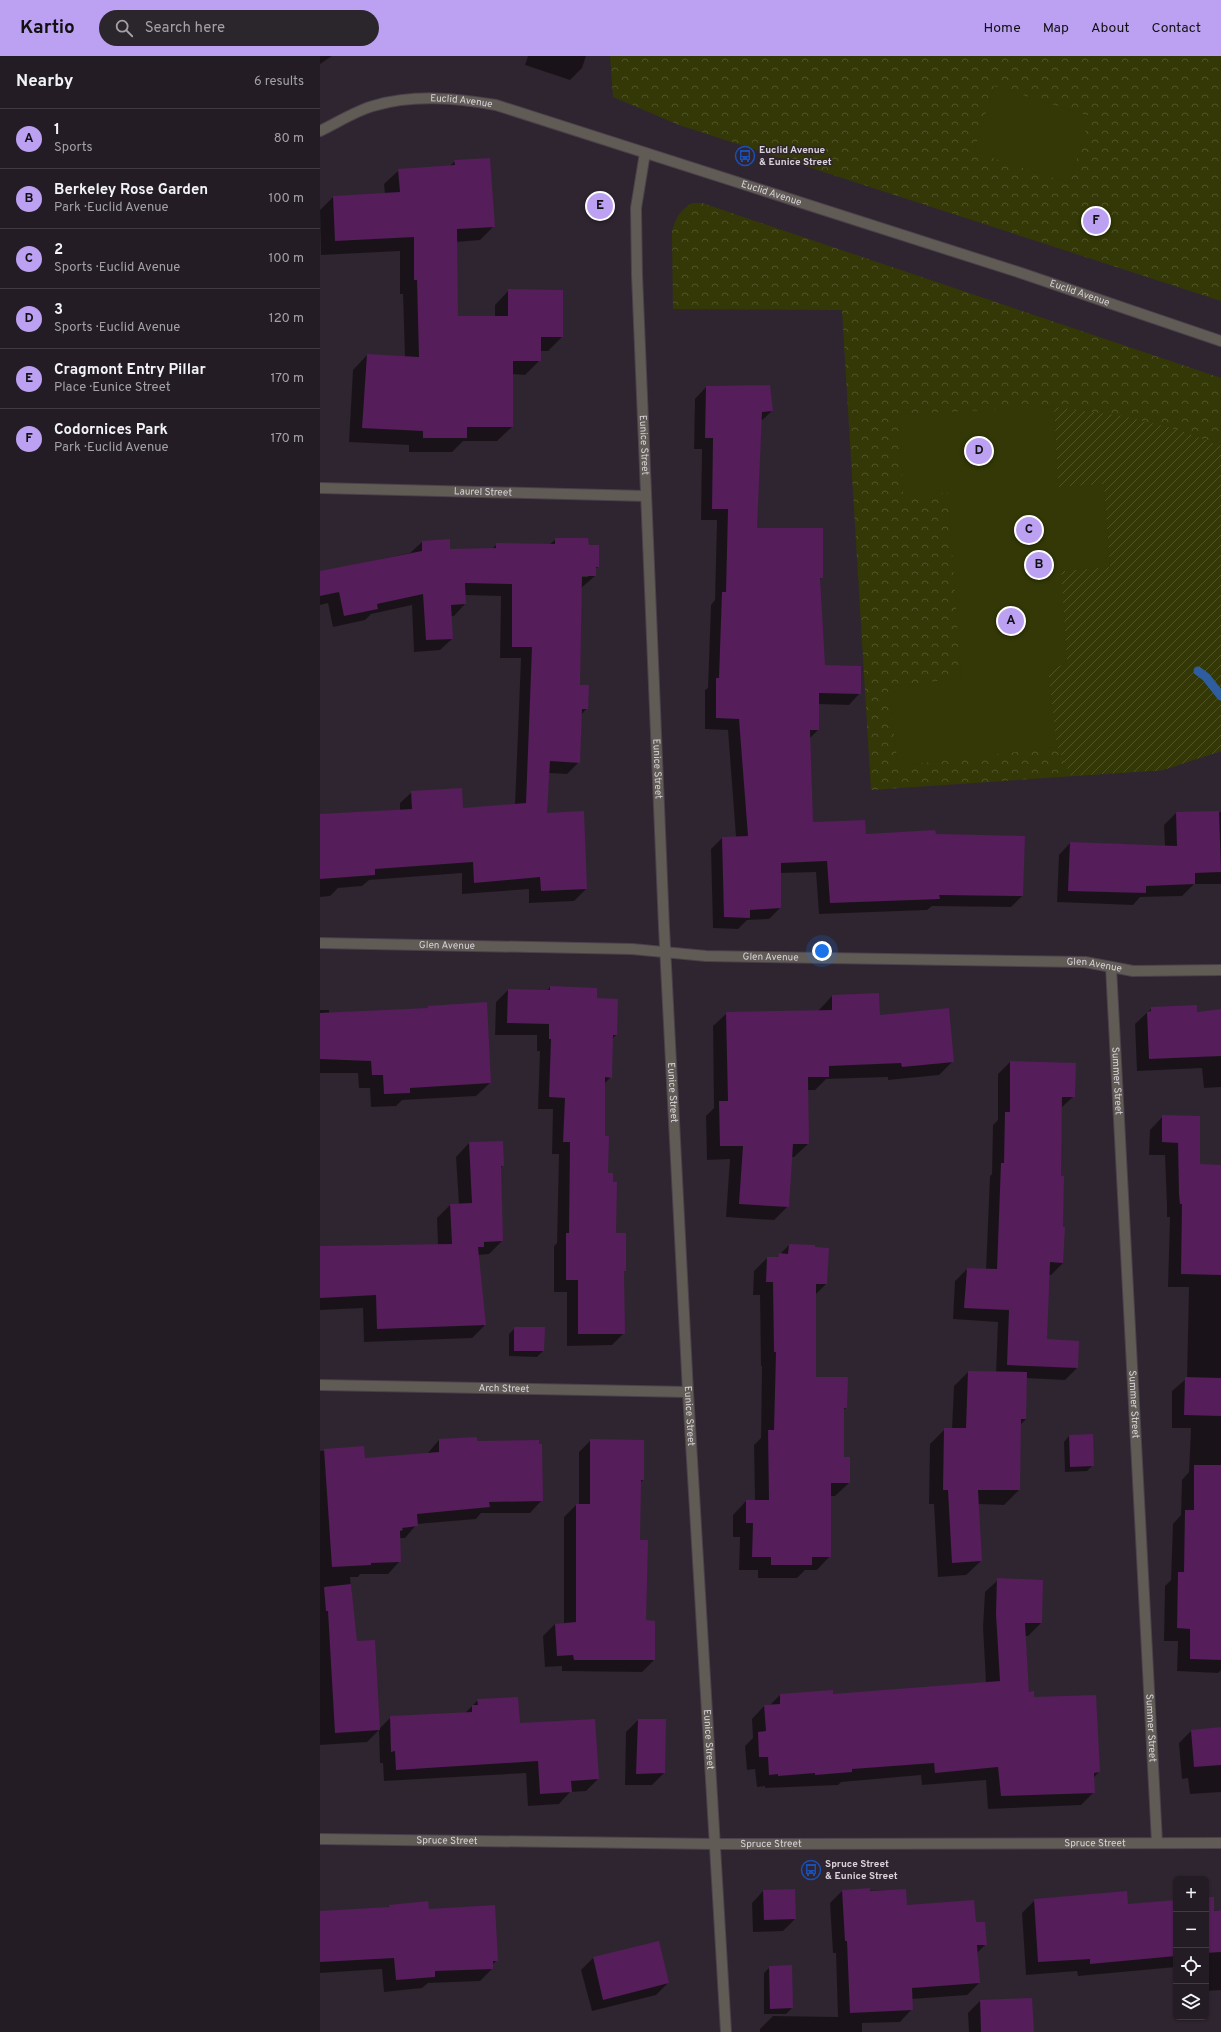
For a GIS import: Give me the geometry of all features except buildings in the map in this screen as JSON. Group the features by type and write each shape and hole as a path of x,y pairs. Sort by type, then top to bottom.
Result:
{"street":[{"name":"Euclid Avenue","path":"320,131 373,106 415,98 455,98 496,105 1021,273 1221,341"},
{"name":"Eunice Street","path":"645,153 636,208 646,496 666,954 688,1392 726,2032"},
{"name":"Laurel Street","path":"320,488 646,496"},
{"name":"Glen Avenue","path":"320,943 632,949 666,954 706,956 1085,962 1133,972 1221,970"},
{"name":"Summer Street","path":"1111,967 1157,1842"},
{"name":"Arch Street","path":"320,1385 688,1392"},
{"name":"Spruce Street","path":"320,1839 716,1844 1221,1843"}],"green space":[{"path":"610,56 1221,56 1221,301 679,125 613,97"},
{"path":"994,86 1090,116 1069,183 974,152"},
{"path":"692,203 702,203 1221,378 1221,751 1163,770 871,790 842,310 673,309 672,232 679,215"},
{"path":"1054,407 1123,416 1179,430 1221,446 1221,751 1163,770 1071,776 1057,747 1048,668 1067,664 1061,571 1110,567 1058,488"},
{"path":"1054,407 1058,487 1104,484 1110,567 1061,571 1067,664 1048,668 1057,747 898,766 888,687 961,678 948,493 903,495 900,414"}],"waterway":[{"path":"1198,671 1206,677 1221,696"}],"place":[{"name":"Euclid Avenue & Eunice Street","path":"745,156"},
{"name":"Cragmont Entry Pillar","path":"600,206"},
{"name":"Codornices Park","path":"1096,221"},
{"name":"3","path":"979,451"},
{"name":"2","path":"1029,530"},
{"name":"Berkeley Rose Garden","path":"1039,565"},
{"name":"1","path":"1011,621"},
{"name":"Spruce Street & Eunice Street","path":"811,1870"}]}
